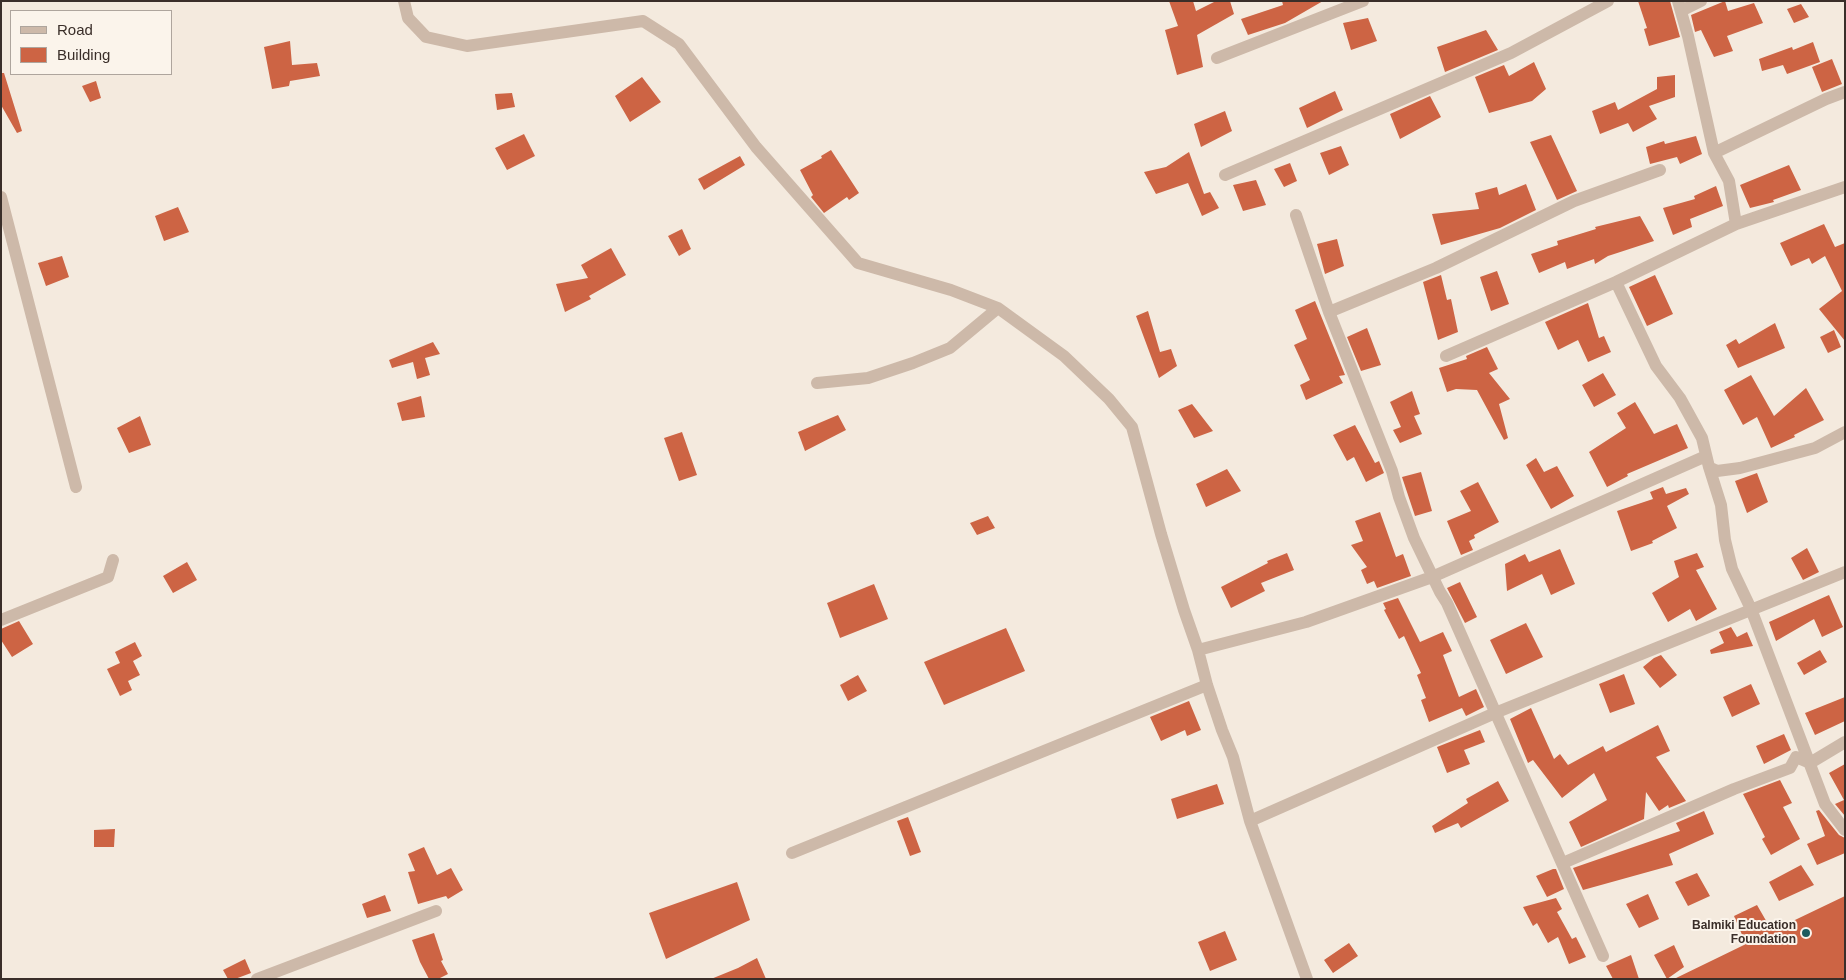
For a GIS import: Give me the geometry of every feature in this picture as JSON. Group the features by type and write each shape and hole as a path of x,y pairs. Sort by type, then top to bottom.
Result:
{"street":[{"path":"404,1 408,18 426,37 467,46 643,21 679,44 756,147 858,264 951,290 998,308 1064,356 1110,399 1132,427 1164,544 1198,650 1207,685 1233,757 1250,821 1307,979"},
{"path":"1217,58 1363,1"},
{"path":"1226,175 1511,53 1608,1"},
{"path":"1701,1 1679,6 1714,153 1729,181 1736,224"},
{"path":"1714,153 1826,99 1845,92"},
{"path":"1329,312 1436,268 1574,201 1660,170"},
{"path":"1446,356 1616,282 1736,224 1845,187"},
{"path":"1,197 76,487"},
{"path":"1296,215 1329,312 1392,471 1414,538 1432,578 1447,604 1602,956"},
{"path":"1616,282 1656,366 1680,398 1702,438 1721,505 1732,569 1751,609 1825,804 1845,830"},
{"path":"817,383 868,378 950,348 998,308"},
{"path":"1707,461 1717,471 1740,468 1815,448 1845,432"},
{"path":"1198,650 1306,622 1432,578 1707,461"},
{"path":"1,620 108,577 113,560"},
{"path":"1250,821 1495,713 1845,572"},
{"path":"792,853 1207,685"},
{"path":"1810,763 1845,742"},
{"path":"1562,864 1734,789 1790,768 1796,757 1810,763"},
{"path":"257,979 436,911"}],"building":[{"path":"1169,1 1193,1 1196,11 1216,1 1230,1 1234,14 1197,35 1203,67 1177,75 1165,30 1178,26"},
{"path":"1282,1 1323,1 1285,23 1248,35 1241,19 1283,5"},
{"path":"1638,1 1670,1 1680,37 1649,46 1644,29 1647,28"},
{"path":"1725,1 1728,11 1754,3 1763,23 1727,36 1733,51 1714,57 1701,30 1695,32 1691,15"},
{"path":"1801,4 1809,17 1794,23 1787,9"},
{"path":"1368,18 1377,41 1351,50 1343,23"},
{"path":"1486,30 1498,50 1445,72 1437,47"},
{"path":"290,41 292,65 317,63 320,76 290,81 289,86 272,89 264,47"},
{"path":"1813,42 1820,62 1787,74 1783,65 1762,71 1759,59 1792,47 1793,50"},
{"path":"1832,59 1842,84 1822,92 1812,67"},
{"path":"1534,62 1546,89 1532,101 1489,113 1475,77 1504,65 1509,76"},
{"path":"1,73 4,73 22,131 17,133 1,105"},
{"path":"1675,75 1675,97 1649,106 1657,119 1633,132 1628,123 1600,134 1592,111 1615,102 1618,110 1657,89 1657,77"},
{"path":"642,77 661,102 630,122 615,96"},
{"path":"96,81 101,98 90,102 82,86"},
{"path":"1335,91 1343,110 1307,128 1299,108"},
{"path":"512,93 515,107 497,110 495,94"},
{"path":"1430,96 1441,117 1400,139 1390,114"},
{"path":"1225,111 1232,131 1201,147 1194,124"},
{"path":"524,134 535,156 507,170 495,148"},
{"path":"1551,135 1577,191 1557,200 1530,142"},
{"path":"1696,136 1702,154 1680,164 1677,157 1650,164 1646,147 1664,141 1665,144"},
{"path":"1341,146 1349,165 1329,175 1320,153"},
{"path":"831,150 859,193 849,200 847,197 824,213 811,197 813,195 800,170 822,158 821,156"},
{"path":"1189,152 1204,194 1210,192 1219,208 1202,216 1188,183 1156,194 1144,172 1166,167"},
{"path":"740,156 745,165 704,190 698,179"},
{"path":"1290,163 1297,181 1284,187 1274,169"},
{"path":"1789,165 1801,190 1773,200 1774,202 1750,208 1740,185"},
{"path":"1256,180 1266,205 1243,211 1233,185"},
{"path":"1526,184 1536,210 1500,228 1441,245 1432,214 1479,209 1475,193 1497,187 1499,195"},
{"path":"1716,186 1723,206 1690,219 1692,227 1673,235 1663,208 1695,199 1694,196"},
{"path":"178,207 189,232 164,241 155,216"},
{"path":"1640,216 1654,241 1608,256 1595,264 1594,259 1567,269 1565,262 1539,273 1531,254 1558,245 1557,241 1596,229 1595,227"},
{"path":"1824,224 1835,247 1845,243 1845,341 1819,309 1842,291 1825,256 1812,264 1809,258 1791,266 1780,243"},
{"path":"682,229 691,249 679,256 668,236"},
{"path":"1337,239 1344,266 1325,274 1317,244"},
{"path":"611,248 626,275 589,296 591,299 565,312 556,284 588,278 581,265"},
{"path":"62,256 69,277 46,286 38,263"},
{"path":"1497,271 1509,304 1491,311 1480,277"},
{"path":"1441,275 1447,300 1451,299 1458,332 1438,340 1423,282"},
{"path":"1655,275 1673,314 1647,326 1629,287"},
{"path":"1315,301 1345,375 1339,376 1343,383 1306,400 1300,385 1310,380 1294,345 1307,339 1295,310"},
{"path":"1588,303 1599,338 1604,336 1611,352 1588,362 1578,340 1558,350 1545,322"},
{"path":"1148,311 1160,352 1171,349 1177,366 1159,378 1136,316"},
{"path":"1775,323 1785,348 1738,368 1726,345 1736,339 1739,344"},
{"path":"1367,328 1381,365 1361,371 1347,337"},
{"path":"1834,330 1841,347 1828,353 1820,337"},
{"path":"433,342 440,354 425,358 430,375 417,379 413,362 392,368 389,360"},
{"path":"1487,347 1498,369 1489,373 1510,399 1499,404 1508,438 1504,440 1477,390 1456,389 1447,392 1439,368 1467,359 1466,356"},
{"path":"1603,373 1616,395 1594,407 1582,385"},
{"path":"1751,375 1774,416 1806,388 1824,420 1771,448 1757,417 1743,425 1724,390"},
{"path":"1412,391 1420,414 1414,416 1422,434 1400,443 1393,430 1401,427 1390,402"},
{"path":"421,396 425,417 402,421 397,403"},
{"path":"1635,402 1654,434 1677,424 1688,448 1627,474 1628,476 1607,487 1589,452 1626,428 1617,413"},
{"path":"1192,404 1213,431 1194,438 1178,410"},
{"path":"838,415 846,430 805,451 798,432"},
{"path":"140,416 151,445 129,453 117,428"},
{"path":"1355,425 1375,463 1379,461 1384,473 1366,482 1354,457 1347,461 1333,435"},
{"path":"682,432 697,475 679,481 664,438"},
{"path":"1536,458 1544,472 1557,466 1574,496 1551,509 1526,465"},
{"path":"1227,469 1241,491 1206,507 1196,484"},
{"path":"1421,472 1432,511 1415,516 1402,477"},
{"path":"1757,473 1768,502 1747,513 1735,481"},
{"path":"1478,482 1499,522 1474,535 1475,538 1469,541 1473,550 1461,555 1447,521 1471,511 1460,491"},
{"path":"1663,487 1666,494 1686,488 1689,494 1667,506 1677,528 1652,541 1653,543 1631,551 1617,511 1653,499 1650,492"},
{"path":"1380,512 1396,557 1403,554 1411,576 1377,588 1374,581 1367,584 1361,570 1367,567 1351,545 1363,541 1355,521"},
{"path":"988,516 995,528 977,535 970,523"},
{"path":"1807,548 1819,572 1803,580 1791,558"},
{"path":"1560,549 1575,584 1551,595 1542,574 1507,591 1505,564 1525,554 1529,562"},
{"path":"1287,553 1294,570 1261,583 1265,591 1231,608 1221,587 1268,563 1267,561"},
{"path":"1697,553 1704,567 1696,570 1717,609 1696,621 1690,609 1668,622 1652,593 1679,577 1674,561"},
{"path":"187,562 197,580 173,593 163,576"},
{"path":"1460,582 1477,617 1465,623 1447,588"},
{"path":"874,584 888,619 840,638 827,603"},
{"path":"1829,595 1843,627 1822,637 1814,619 1776,641 1769,622"},
{"path":"1398,598 1420,642 1443,632 1452,651 1443,655 1459,697 1476,689 1484,707 1466,716 1462,708 1429,722 1421,700 1426,698 1417,675 1421,673 1404,636 1399,639 1384,610 1386,609 1383,603"},
{"path":"19,621 33,644 12,657 1,640 1,629"},
{"path":"1526,623 1543,657 1506,674 1490,640"},
{"path":"1731,627 1737,637 1747,632 1753,646 1711,654 1710,650 1724,643 1719,632"},
{"path":"1006,628 1025,671 944,705 924,662"},
{"path":"135,642 142,656 133,661 140,675 128,681 132,690 120,696 107,669 120,663 115,652"},
{"path":"1820,650 1827,662 1804,675 1797,663"},
{"path":"1661,655 1677,675 1660,688 1643,667"},
{"path":"1624,674 1635,704 1610,713 1599,684"},
{"path":"858,675 867,691 848,701 840,685"},
{"path":"1751,684 1760,704 1732,717 1723,697"},
{"path":"1845,697 1845,721 1815,735 1805,713"},
{"path":"1189,701 1201,730 1187,736 1185,730 1161,741 1150,717"},
{"path":"1531,708 1554,759 1560,754 1568,765 1603,746 1606,752 1658,725 1670,751 1656,757 1686,801 1669,808 1668,805 1659,811 1646,792 1644,819 1581,847 1569,822 1607,800 1594,773 1562,798 1533,760 1528,763 1510,719"},
{"path":"1480,730 1485,742 1464,750 1470,764 1447,773 1437,747"},
{"path":"1784,734 1791,750 1764,764 1756,746"},
{"path":"1845,764 1845,816 1835,804 1844,800 1829,773"},
{"path":"1780,780 1792,803 1783,807 1800,839 1771,855 1762,839 1765,837 1743,794"},
{"path":"1498,781 1509,801 1461,828 1458,823 1435,833 1432,826 1468,803 1466,799"},
{"path":"1217,784 1224,804 1177,819 1171,799"},
{"path":"1819,810 1839,835 1845,838 1845,853 1817,865 1807,844 1825,836 1816,811"},
{"path":"1704,811 1714,834 1669,854 1673,865 1583,890 1573,868 1680,831 1676,823"},
{"path":"908,817 921,852 910,856 897,821"},
{"path":"115,829 114,847 94,847 94,830"},
{"path":"424,847 437,875 451,868 463,890 448,899 446,896 418,904 408,872 415,871 408,854"},
{"path":"1801,865 1814,885 1779,901 1769,882"},
{"path":"1556,869 1564,889 1547,897 1536,876"},
{"path":"1697,873 1710,896 1688,906 1675,882"},
{"path":"737,882 750,920 666,959 649,913"},
{"path":"1648,894 1659,919 1639,928 1626,904"},
{"path":"385,895 391,911 367,918 362,904"},
{"name":"Balmiki Education Foundation","path":"1845,896 1845,979 1674,979 1746,944 1734,916 1757,905 1772,931"},
{"path":"1556,898 1562,909 1557,912 1572,939 1576,937 1586,957 1569,964 1558,937 1548,943 1537,923 1533,926 1523,907"},
{"path":"1225,931 1237,960 1210,971 1198,942"},
{"path":"434,933 443,960 441,961 448,974 438,979 429,979 412,940"},
{"path":"1349,943 1358,956 1333,973 1324,960"},
{"path":"1674,945 1684,967 1667,979 1654,955"},
{"path":"1631,955 1639,979 1613,979 1606,966"},
{"path":"757,958 766,979 711,979 738,968"},
{"path":"245,959 251,973 235,979 228,979 223,970"}],"place":[{"name":"Balmiki Education Foundation","path":"1806,933"}]}
